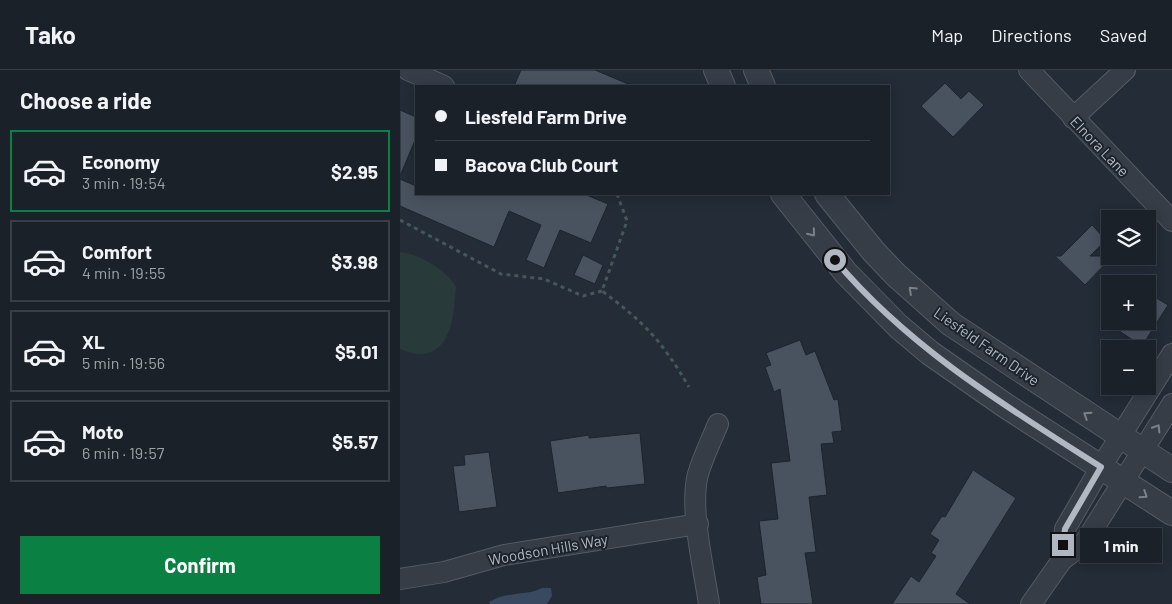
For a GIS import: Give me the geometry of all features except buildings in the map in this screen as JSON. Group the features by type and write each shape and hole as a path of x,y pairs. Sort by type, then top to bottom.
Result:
{"street":[{"path":"408,70 442,85"},
{"path":"716,70 723,85"},
{"path":"756,70 763,85"},
{"name":"Elnora Lane","path":"1029,70 1172,221"},
{"path":"1073,118 1125,70"},
{"path":"784,195 846,273 898,326 930,353 1006,406 1172,513"},
{"name":"Liesfeld Farm Drive","path":"828,195 880,258 951,324 1172,470"},
{"path":"1062,560 1065,529 1101,467 1172,354"},
{"path":"1031,604 1062,560 1085,542 1172,404"},
{"path":"708,604 696,491 698,475 718,424"},
{"name":"Woodson Hills Way","path":"400,579 444,572 504,554 698,524"}],"path":[{"path":"602,291 627,221 616,195"},
{"path":"400,220 501,274 544,279 583,296 602,291"},
{"path":"602,291 636,317 656,337 689,387"}],"shaded area":[{"path":"400,252 424,259 440,269 456,287 450,330 439,347 430,352 417,354 400,349"}],"water":[{"path":"542,588 551,588 552,596 547,604 490,604 489,602 503,596 530,592"}],"route":[{"path":"835,260 869,298 930,353 1006,406 1101,467 1065,529 1063,545"}]}
